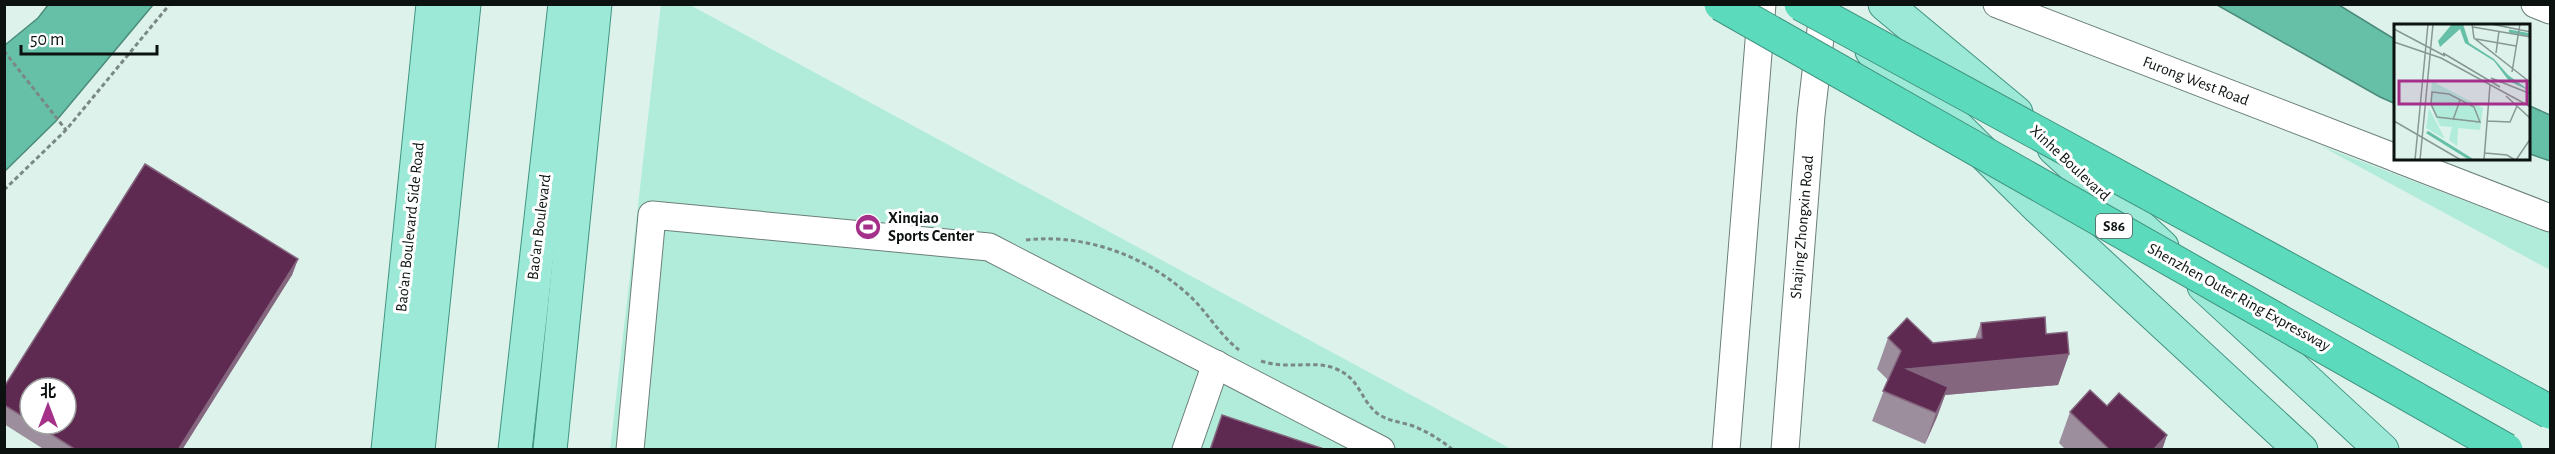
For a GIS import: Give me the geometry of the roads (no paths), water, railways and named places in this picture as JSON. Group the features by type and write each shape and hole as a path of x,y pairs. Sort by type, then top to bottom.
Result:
{"highway":[{"name":"Shenzhen Outer Ring Expressway","path":"1721,4 2506,450"},
{"path":"1816,6 2550,412"}],"main road":[{"name":"Bao'an Boulevard Side Road","path":"388,450 433,4"},
{"path":"418,450 464,4"},
{"name":"Bao'an Boulevard","path":"515,450 565,4"},
{"path":"550,450 595,4"},
{"name":"Xinhe Boulevard","path":"1886,4 1914,15 2027,123 2382,450"},
{"path":"1816,6 1946,116 2039,208 2301,450"}],"street":[{"path":"1726,450 1762,4"},
{"name":"Furong West Road","path":"1997,4 2394,158"},
{"path":"2535,4 2550,10"},
{"name":"Shajing Zhongxin Road","path":"1785,450 1811,115 1816,6"},
{"name":"Furong West Road","path":"2400,160 2550,218"},
{"path":"630,450 652,215 989,247 1381,450"},
{"path":"1186,450 1216,364"}],"place":[{"name":"Xinqiao Sports Center","path":"868,227"}]}
